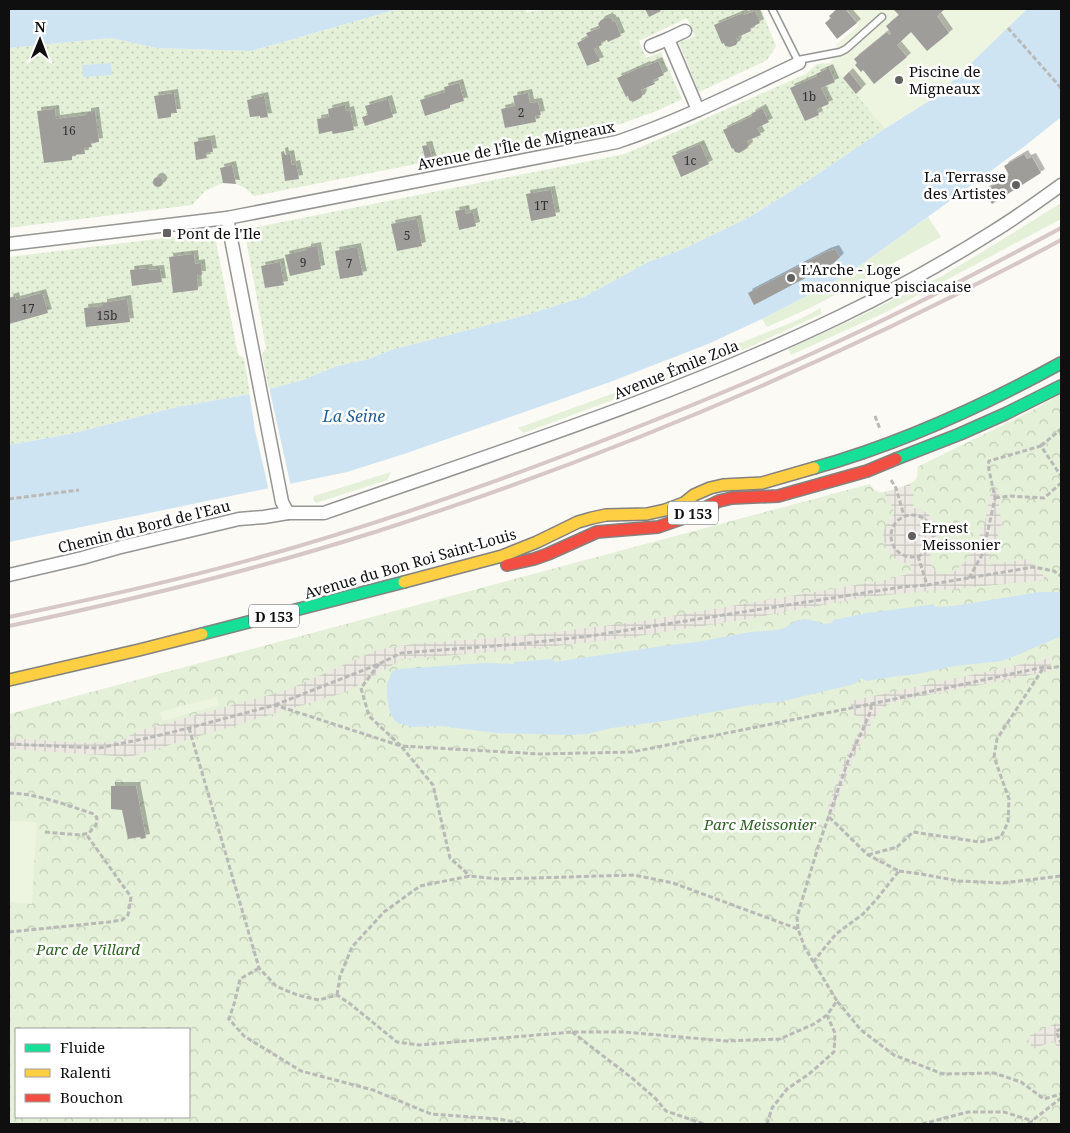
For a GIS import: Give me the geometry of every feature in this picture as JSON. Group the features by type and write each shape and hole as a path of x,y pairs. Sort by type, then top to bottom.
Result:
{"main road":[{"name":"Avenue du Bon Roi Saint-Louis","path":"9,680 139,650 502,556 537,542 578,522 592,518 606,515 647,514 684,503 694,495 710,488 762,482 844,459 954,417 1025,383 1061,363"},
{"name":"Avenue du Bon Roi Saint-Louis","path":"134,662 512,563 534,559 597,532 658,527 684,518 719,501 732,498 778,496 867,471 960,434 1061,386"}],"street":[{"path":"651,46 685,31"},
{"path":"668,39 698,110"},
{"name":"Avenue de l'Île de Migneaux","path":"9,244 227,218 617,142 648,132 799,62"},
{"name":"Avenue Émile Zola","path":"285,507 324,513 628,406 736,363 841,316 913,278 994,231 1061,185"},
{"path":"227,218 285,507"},
{"name":"Chemin du Bord de l'Eau","path":"9,576 239,519 264,517 285,507"}],"lane":[{"path":"772,9 799,62 840,52 882,17"}],"path":[{"path":"1008,28 1061,88"},
{"path":"969,578 982,553 995,498 988,465 989,461 1041,446 1061,429"},
{"path":"1041,446 1061,476"},
{"path":"995,498 1010,496 1044,498 1061,483"},
{"path":"896,488 904,516"},
{"path":"9,499 79,490"},
{"path":"910,514 924,518 929,522 932,529 933,536 929,548 918,556 904,555 898,551 891,539 893,526 898,520 910,514"},
{"path":"918,556 927,585"},
{"path":"9,744 99,748 148,738 275,705 379,664 401,653 520,644 590,636 1034,567 1054,571 1061,576"},
{"path":"379,664 362,688 369,716 401,746 433,786 450,858 470,876"},
{"path":"275,705 401,746 540,754 632,752 1044,667 1061,666"},
{"path":"868,855 897,847 913,832 980,842 1001,836 1008,822 1009,799 994,757 997,739 1044,667"},
{"path":"870,704 871,710 848,761 818,847 797,918 798,929 805,948 837,1001 861,1030 894,1055 942,1074 994,1073 1021,1082 1044,1099 1061,1094"},
{"path":"189,728 260,968 276,986 297,996 319,1000 337,995 397,1042 418,1045 572,1032 624,1032 726,1041 780,1039 814,1024 827,1015 837,1001"},
{"path":"9,792 47,798 94,814 97,818 96,825 86,834 44,832"},
{"path":"829,816 868,855 898,871 958,881 1003,883 1061,876"},
{"path":"9,932 109,922 122,920 128,915 130,896 86,834"},
{"path":"813,962 836,934 862,914 876,900 898,871"},
{"path":"337,995 340,976 352,947 384,912 420,886 470,876 500,879 634,875 673,884 798,929"},
{"path":"260,968 240,979 230,1019 244,1036 300,1071 373,1090 431,1114 499,1119 526,1124"},
{"path":"767,1124 772,1108 787,1089 834,1052 835,1033 827,1015"},
{"path":"1061,1029 1056,1031 1061,1043"},
{"path":"572,1032 632,1078 656,1099 666,1111 704,1124"},
{"path":"1028,1124 1060,1100"},
{"path":"922,1124 968,1112 1004,1112 1033,1121"}],"green space":[{"path":"398,9 525,9 526,12 544,9 761,9 776,46 767,60 699,92 679,43 695,36 687,18 639,41 646,58 661,52 682,99 659,110 620,124 433,161 427,145 422,147 426,162 254,196 245,188 236,184 232,165 220,168 223,183 205,191 192,205 9,228 9,48 111,38 156,48 251,51","holes":["608,17 613,22 615,21 621,36 608,42 607,40 601,42 602,45 594,49 599,61 587,66 577,43 588,37 586,33 600,28 598,24 601,20","658,62 664,75 653,80 655,85 641,90 643,94 641,98 633,102 629,100 628,96 626,97 618,78","459,83 464,101 450,105 450,108 425,116 421,100 445,92 444,87","174,93 177,112 171,113 171,117 158,119 154,96","528,93 530,103 538,102 541,115 535,116 535,122 505,128 501,109 515,106 513,96","211,139 213,152 206,153 207,158 196,160 194,142","284,151 285,155 290,155 292,165 296,164 298,179 285,181 281,152"]},
{"name":"Piscine de Migneaux","path":"847,9 1027,9 937,96 886,128 831,63 837,44 859,25"},
{"path":"831,63 886,128 806,182 746,219 681,250 648,262 584,297 526,315 391,350 369,359 337,366 303,380 269,389 262,354 266,348 246,239 251,237 257,227 625,154 806,74 817,64","holes":["280,262 284,284 265,288 261,266"]},
{"path":"1061,203 1061,219 886,312 791,355 788,349 942,276"},
{"path":"928,217 941,237 810,308 767,327 762,319 855,269"},
{"path":"198,234 216,242 238,354 244,358 250,394 177,407 70,434 9,445 9,257","holes":["148,268 149,270 160,269 162,282 132,286 131,270"]},
{"path":"821,308 821,314 728,357 524,433 518,428 709,360 730,347 798,320"},
{"name":"Parc Meissonier","path":"1061,394 1061,1124 9,1124 9,714 870,484 879,492 893,490 914,481 918,473 917,467 1031,411"},
{"path":"391,472 387,480 316,503 313,500 314,496"},
{"path":"217,697 219,705 163,721 160,712"},
{"path":"9,821 37,822 32,904 9,902"}],"shaded area":[{"path":"910,484 914,496 911,497 914,508 928,514 937,526 939,534 938,543 935,551 929,557 932,567 937,573 946,574 955,571 968,559 984,526 991,491 999,489 999,512 1003,521 987,565 1029,559 1047,580 867,597 742,620 618,639 521,650 403,659 346,692 130,757 9,749 9,738 83,743 122,740 138,731 287,690 377,650 413,644 531,635 636,622 885,580 912,573 910,564 901,562 887,550 883,534 885,526 894,514 891,503 888,504 885,492"},
{"path":"1051,658 1051,671 898,701 887,705 876,715 853,759 834,812 826,812 844,761 863,723 860,717 854,715 850,701"},
{"path":"1061,1021 1061,1055 1054,1041 1033,1049 1027,1037"}],"water":[{"path":"9,9 398,9 251,51 156,48 111,38 9,48"},
{"name":"La Seine","path":"1027,9 1061,9 1061,117 1025,146 936,211 855,269 830,284 708,344 610,382 347,472 9,542 9,445 70,434 177,407 250,394 303,380 337,366 369,359 391,350 526,315 584,297 648,262 681,250 746,219 806,182 937,96"},
{"path":"111,63 112,75 83,77 82,65"},
{"path":"1039,592 1058,592 1061,595 1061,636 1020,654 1001,661 954,666 917,674 867,681 861,678 855,684 779,702 612,728 586,734 570,735 496,733 440,726 412,727 398,723 393,718 389,709 387,684 392,671 400,669 484,663 514,664 514,662 553,659 554,662 697,642 751,632 777,630 785,628 795,621 805,619 820,622 821,624 832,623 833,620 867,613 933,604 936,607 953,606"}],"pier":[{"path":"269,387 291,487 269,491 255,430 249,392"}],"building":[{"path":"645,9 659,9 661,11 649,17"},
{"path":"837,9 845,9 857,23 837,39 825,23 831,18 829,16"},
{"name":"Piscine de Migneaux","path":"893,9 945,9 937,16 949,33 927,51 911,32 897,45 907,57 874,84 863,70 861,72 855,65 857,63 854,59 887,32 889,35 891,33 886,26 899,15"},
{"path":"755,11 760,23 750,28 751,31 736,38 738,41 736,45 730,47 725,46 724,43 722,44 714,25 743,13 744,15"},
{"path":"608,17 613,22 615,21 621,36 608,42 607,40 601,42 602,45 594,49 600,61 587,66 577,43 588,37 586,33 600,28 598,24 601,20"},
{"path":"658,61 664,75 653,80 655,84 641,90 643,94 641,98 633,102 629,100 617,78"},
{"path":"829,68 835,82 821,88 829,104 817,109 819,115 805,121 790,88 817,76 816,74"},
{"path":"849,72 862,88 856,94 843,78"},
{"path":"459,83 464,101 450,105 450,108 425,116 420,100 445,92 444,87"},
{"path":"174,93 177,113 171,113 171,117 158,119 154,96"},
{"path":"528,93 530,103 538,102 541,115 535,116 536,122 505,128 501,109 515,106 513,96"},
{"path":"264,96 268,117 250,117 247,100"},
{"path":"388,99 393,117 365,126 362,117 368,115 365,106"},
{"path":"345,105 346,111 350,110 354,130 333,134 332,131 319,134 317,119 329,117 328,109"},
{"path":"762,108 769,122 757,128 761,135 747,141 749,145 746,149 739,153 735,152 723,130 752,116 751,114"},
{"path":"55,109 56,119 87,115 87,112 95,111 99,142 91,143 92,147 84,148 85,154 72,155 72,160 44,163 37,111"},
{"path":"211,139 213,152 206,153 207,158 196,160 194,142"},
{"path":"700,144 709,164 681,177 672,156"},
{"path":"428,145 433,161 426,162 422,146"},
{"path":"284,151 285,155 290,154 292,165 296,164 299,179 285,181 281,152"},
{"path":"1024,154 1027,159 1032,157 1041,173 992,204 984,191 1009,175 1004,166"},
{"path":"232,165 236,184 223,183 220,168"},
{"path":"156,177 160,177 163,182 162,186 156,187 153,184 153,180"},
{"path":"551,190 556,216 531,221 526,194"},
{"path":"465,209 466,214 473,212 476,226 459,230 455,211"},
{"path":"417,219 422,246 397,251 391,224"},
{"path":"317,246 321,269 290,276 285,255"},
{"path":"357,247 363,275 340,279 335,251"},
{"name":"L'Arche - Loge maconnique pisciacaise","path":"835,249 840,257 834,263 754,305 748,293"},
{"path":"194,254 195,264 201,263 202,275 197,275 198,290 173,293 169,257"},
{"path":"280,262 284,285 265,288 261,266"},
{"path":"148,268 149,270 160,269 162,282 132,286 130,270"},
{"path":"42,293 48,313 9,324 9,298 15,296 16,300"},
{"path":"127,299 130,322 86,327 84,308 103,306 103,303"},
{"path":"111,786 136,786 146,838 128,839 122,810 111,809"}],"railway":[{"path":"9,617 164,582 296,547 414,510 530,468 729,390 854,334 973,275 1061,228"},
{"path":"9,626 101,606 239,572 375,532 551,471 725,402 810,364 895,325 1061,240"}],"traffic: fast":[{"path":"814,468 878,448 940,423 1002,394 1061,363"},
{"path":"896,459 960,434 1061,386"},
{"path":"202,634 404,582"}],"traffic: slow":[{"path":"404,582 502,556 537,542 578,522 592,518 606,515 647,514 665,510 684,503 694,495 710,488 723,485 762,483 814,468"},
{"path":"9,680 202,634"}],"traffic: jam":[{"path":"507,565 548,554 597,532 658,527 684,518 719,501 732,498 778,496 867,471 896,459"}],"place":[{"name":"Piscine de Migneaux","path":"899,80"},
{"name":"La Terrasse des Artistes","path":"1016,185"},
{"name":"Pont de l'Ile","path":"167,233"},
{"name":"L'Arche - Loge maconnique pisciacaise","path":"791,278"},
{"name":"Ernest Meissonier","path":"912,536"}],"park label":[{"name":"Parc de Villard","path":"88,949"}]}
